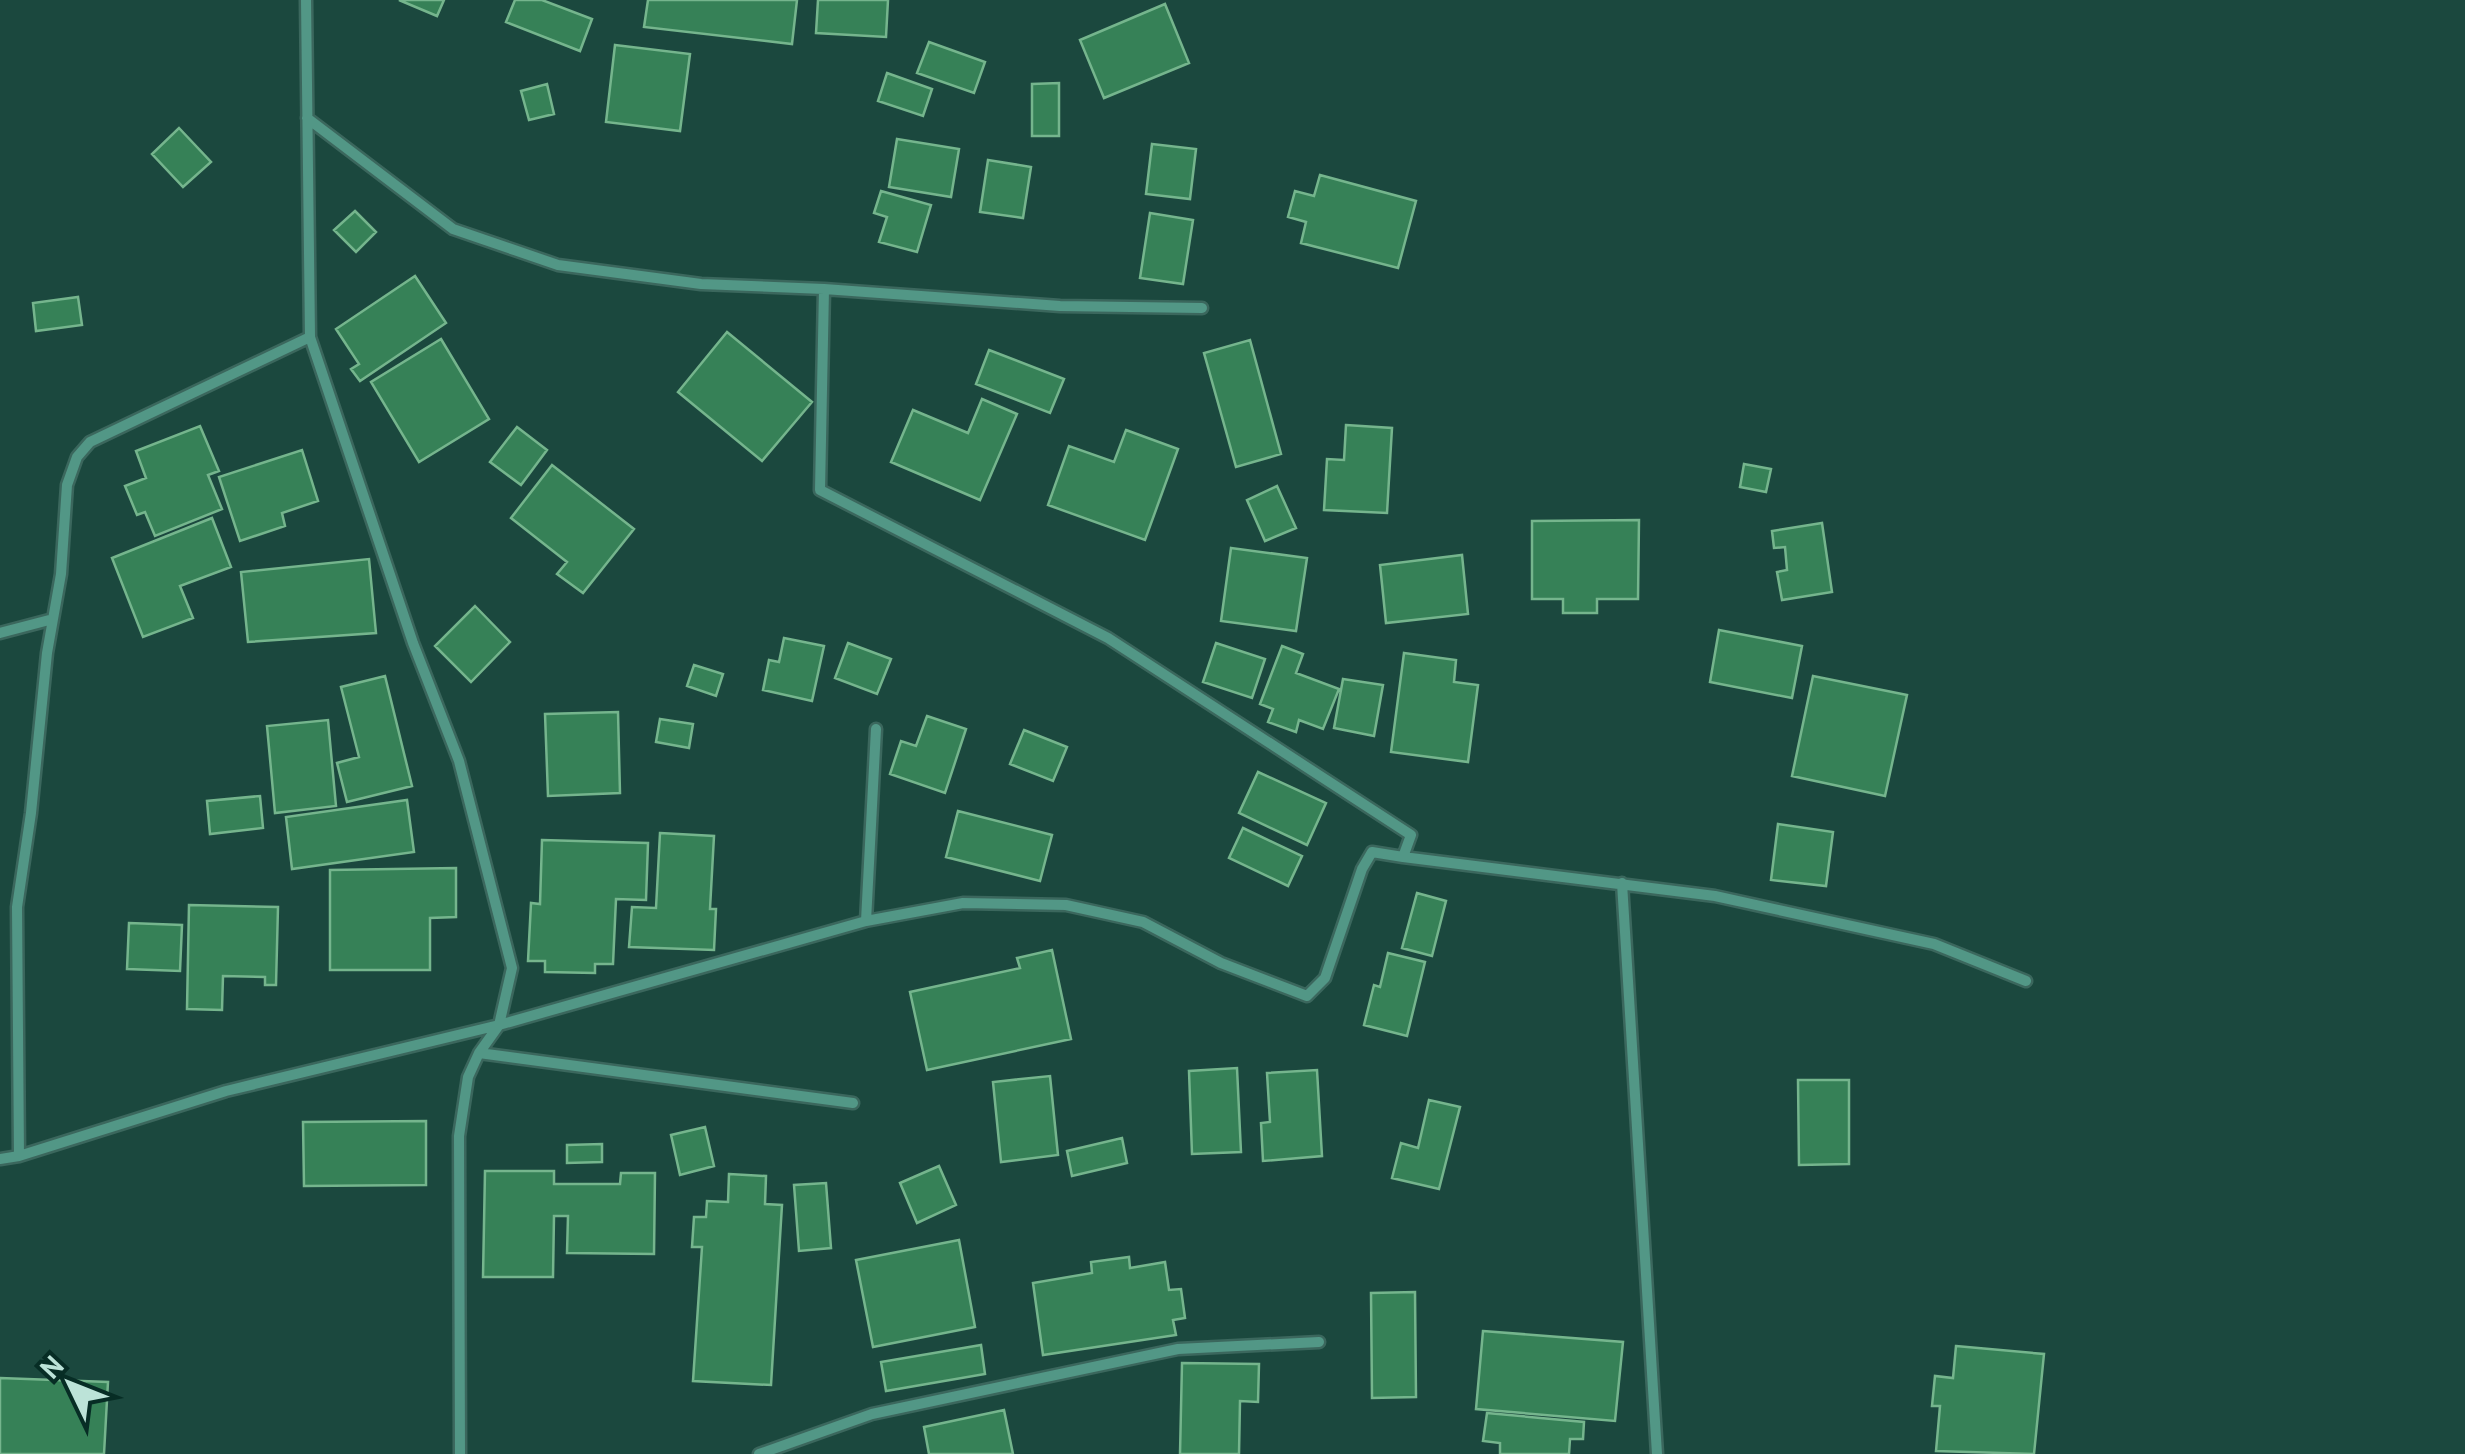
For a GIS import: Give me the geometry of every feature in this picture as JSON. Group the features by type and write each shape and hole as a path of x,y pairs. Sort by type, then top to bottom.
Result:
{"street":[{"path":"306,0 310,337 414,644 459,761 512,968 499,1025 468,1077 459,1136 460,1454"},
{"path":"307,118 453,229 558,265 701,284 1060,306 1202,308"},
{"path":"824,289 820,490 1108,638 1411,835 1403,857"},
{"path":"19,1156 17,906 60,574 67,485 77,457 90,442 310,337"},
{"path":"0,632 53,618"},
{"path":"866,921 876,728"},
{"path":"0,1159 226,1091 499,1025 866,921 963,903 1066,904 1143,922 1221,964 1308,996 1325,978 1362,869 1372,852 1715,896 1934,944 2026,981"},
{"path":"1622,884 1657,1454"},
{"path":"479,1053 853,1103"},
{"path":"760,1454 872,1414 1178,1349 1319,1342"}],"building":[{"path":"399,0 444,0 437,16"},
{"path":"515,0 542,0 592,19 580,51 506,22"},
{"path":"648,0 797,0 792,44 644,27"},
{"path":"818,0 888,0 886,37 816,33"},
{"path":"1165,4 1189,63 1104,98 1080,40"},
{"path":"929,42 985,62 974,93 917,73"},
{"path":"615,45 690,54 680,131 606,122"},
{"path":"887,73 932,89 923,116 878,101"},
{"path":"1059,83 1059,136 1032,136 1032,84"},
{"path":"547,84 554,114 529,120 521,91"},
{"path":"179,128 211,162 183,187 152,154"},
{"path":"897,139 959,149 951,197 889,187"},
{"path":"1152,144 1196,149 1190,199 1146,194"},
{"path":"988,160 1031,167 1023,218 980,212"},
{"path":"1320,175 1416,201 1398,268 1301,243 1306,222 1288,217 1295,191 1314,196"},
{"path":"881,191 931,205 917,252 879,242 887,217 874,213"},
{"path":"355,211 376,232 356,252 334,230"},
{"path":"1150,213 1193,220 1183,284 1140,278"},
{"path":"415,276 446,323 360,381 351,369 359,364 336,329"},
{"path":"78,297 82,325 36,331 33,303"},
{"path":"727,332 812,402 762,461 678,392"},
{"path":"441,339 489,419 419,462 371,382"},
{"path":"1250,340 1281,454 1236,467 1204,353"},
{"path":"989,350 1064,379 1050,413 976,384"},
{"path":"982,399 1017,414 980,500 891,462 913,410 968,433"},
{"path":"1346,425 1392,428 1387,513 1324,510 1327,459 1344,460"},
{"path":"200,426 219,471 208,475 222,509 155,536 145,512 137,515 125,486 146,478 136,451"},
{"path":"517,427 547,450 521,485 490,462"},
{"path":"1126,430 1178,449 1145,540 1048,505 1069,446 1114,462"},
{"path":"302,450 318,501 282,513 285,526 240,541 219,477"},
{"path":"1744,464 1771,469 1766,492 1740,487"},
{"path":"552,465 634,529 583,593 557,574 567,562 511,518"},
{"path":"1277,486 1296,528 1265,541 1247,500"},
{"path":"212,518 231,567 180,586 193,618 143,637 112,558"},
{"path":"1639,520 1638,599 1597,599 1597,613 1563,613 1563,599 1532,599 1532,521"},
{"path":"1822,523 1832,592 1782,600 1777,572 1787,570 1785,547 1774,548 1772,531"},
{"path":"1231,548 1307,558 1296,631 1221,621"},
{"path":"1462,555 1468,614 1386,623 1380,565"},
{"path":"369,559 376,633 248,642 241,572"},
{"path":"475,606 510,642 471,682 435,646"},
{"path":"1719,630 1802,646 1792,698 1710,682"},
{"path":"784,638 824,646 812,701 763,690 769,660 779,662"},
{"path":"848,643 891,659 877,694 835,678"},
{"path":"1216,643 1265,659 1252,698 1203,682"},
{"path":"1282,646 1303,654 1296,673 1339,689 1323,729 1299,720 1296,732 1268,722 1273,709 1260,704"},
{"path":"1404,653 1456,660 1454,682 1478,685 1468,762 1391,752"},
{"path":"694,665 723,674 716,696 687,686"},
{"path":"385,676 412,786 347,802 337,763 359,757 341,687"},
{"path":"1813,676 1907,695 1885,796 1792,776"},
{"path":"1343,679 1383,685 1374,736 1334,728"},
{"path":"618,712 620,793 548,796 545,714"},
{"path":"927,716 966,729 945,793 890,774 901,741 916,746"},
{"path":"660,719 693,724 689,748 656,742"},
{"path":"328,720 336,806 275,813 267,726"},
{"path":"1024,730 1067,747 1053,781 1010,764"},
{"path":"1258,772 1326,803 1307,845 1239,813"},
{"path":"260,796 263,828 210,834 207,801"},
{"path":"407,800 414,852 292,869 286,817"},
{"path":"958,811 1052,835 1040,881 946,857"},
{"path":"1778,824 1833,832 1826,886 1771,880"},
{"path":"1243,828 1302,856 1288,886 1229,858"},
{"path":"660,833 714,836 710,909 716,909 714,950 629,947 632,907 656,908"},
{"path":"542,840 648,843 646,900 616,899 613,964 595,964 595,973 545,972 545,961 528,961 531,903 540,904"},
{"path":"456,868 456,917 430,918 430,970 330,970 330,870"},
{"path":"1417,893 1446,901 1432,956 1402,948"},
{"path":"189,905 278,907 276,985 265,985 265,977 223,976 222,1010 187,1009"},
{"path":"129,923 182,925 180,971 127,969"},
{"path":"1052,950 1071,1039 927,1070 910,992 1020,968 1017,958"},
{"path":"1388,953 1425,962 1407,1036 1364,1025 1374,985 1380,987"},
{"path":"1237,1068 1241,1152 1192,1154 1189,1071"},
{"path":"1317,1070 1322,1156 1263,1161 1261,1123 1270,1122 1267,1073"},
{"path":"1050,1076 1058,1155 1001,1162 993,1082"},
{"path":"1798,1080 1849,1080 1849,1164 1799,1165"},
{"path":"1429,1100 1460,1107 1439,1189 1392,1178 1401,1143 1418,1148"},
{"path":"426,1121 426,1185 304,1186 303,1122"},
{"path":"705,1127 714,1166 680,1175 671,1135"},
{"path":"1122,1138 1127,1163 1072,1176 1067,1151"},
{"path":"602,1144 602,1162 567,1163 567,1145"},
{"path":"939,1166 956,1205 917,1223 900,1183"},
{"path":"485,1171 554,1171 554,1184 620,1184 621,1173 655,1173 654,1254 567,1253 568,1216 554,1216 553,1277 483,1277"},
{"path":"729,1174 766,1176 765,1204 782,1205 771,1385 693,1381 702,1247 692,1247 694,1217 706,1217 707,1201 728,1202"},
{"path":"826,1183 831,1248 799,1251 794,1185"},
{"path":"959,1240 975,1327 873,1347 856,1260"},
{"path":"1129,1257 1130,1268 1165,1262 1169,1290 1181,1289 1185,1318 1173,1320 1176,1335 1043,1355 1033,1283 1092,1273 1091,1262"},
{"path":"1415,1292 1416,1397 1372,1398 1371,1293"},
{"path":"1483,1331 1623,1342 1615,1421 1476,1409"},
{"path":"981,1345 985,1374 886,1391 881,1362"},
{"path":"1956,1346 2044,1354 2034,1454 1936,1451 1940,1406 1932,1406 1935,1376 1953,1378"},
{"path":"1182,1363 1259,1364 1258,1402 1240,1401 1239,1454 1180,1454"},
{"path":"0,1378 108,1382 104,1454 0,1454"},
{"path":"1004,1410 1013,1454 929,1454 924,1427"},
{"path":"1487,1413 1584,1422 1583,1439 1570,1439 1569,1454 1500,1454 1500,1443 1483,1441"}]}
